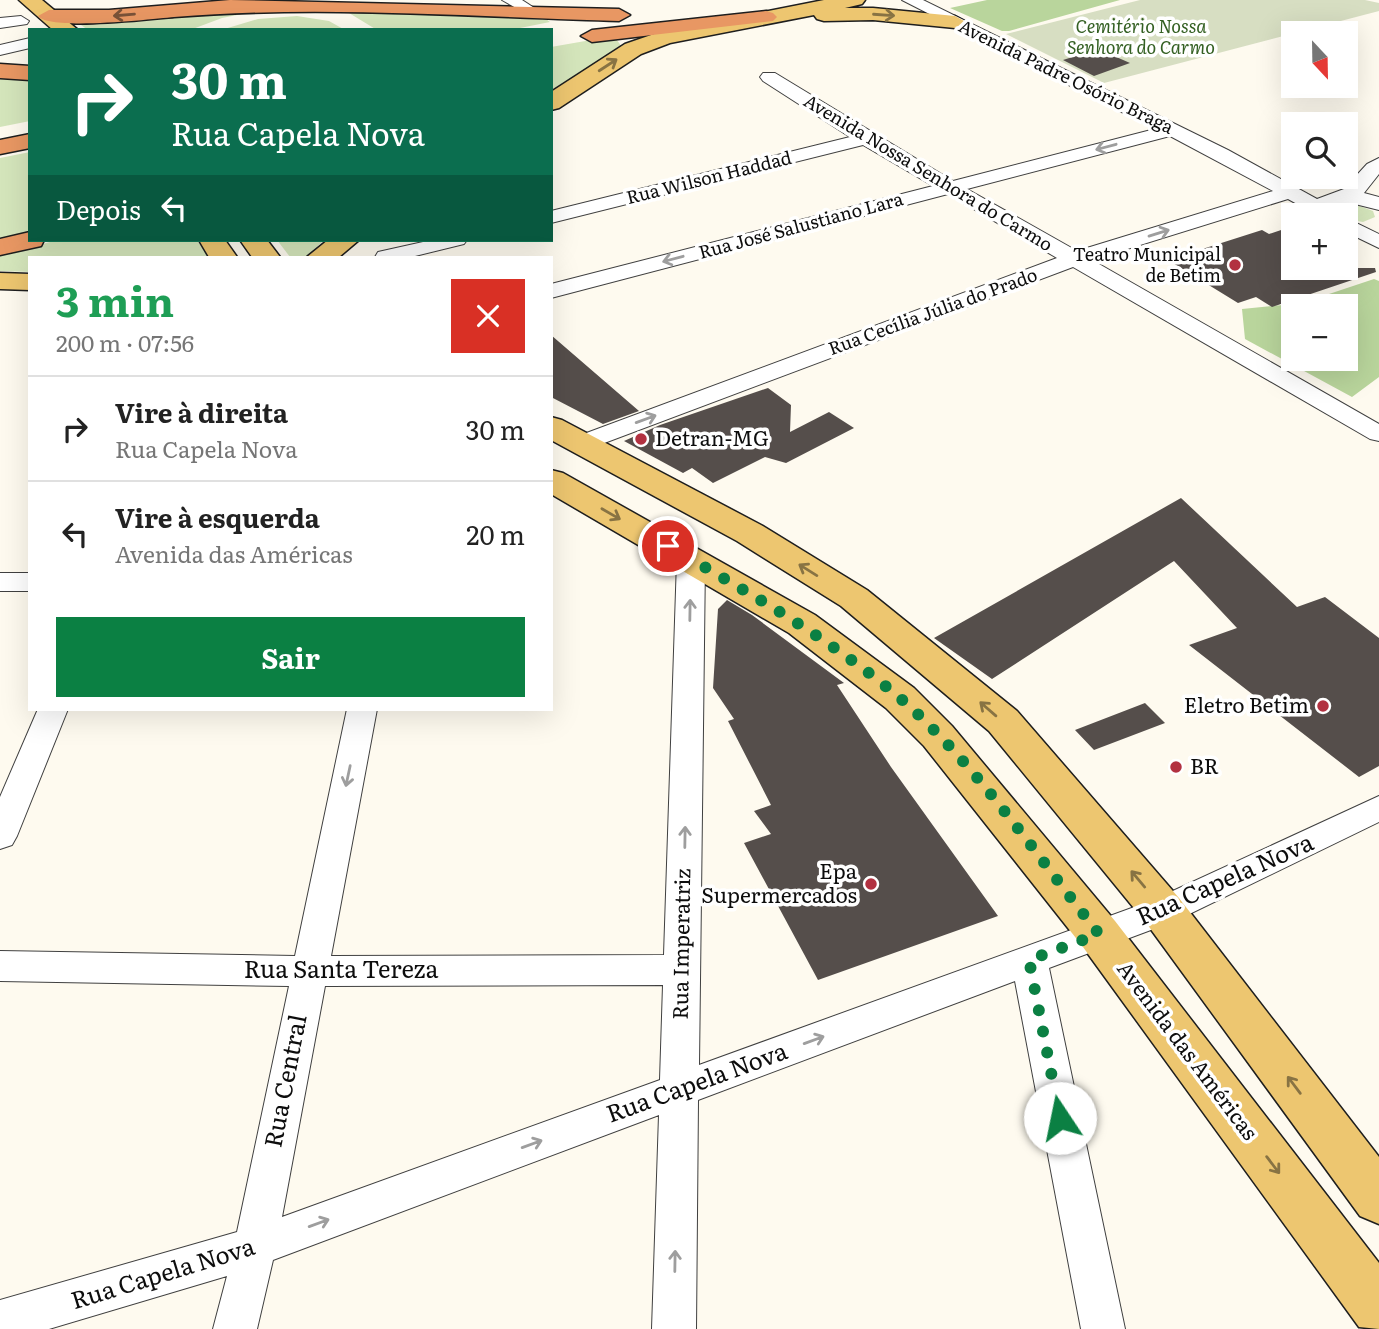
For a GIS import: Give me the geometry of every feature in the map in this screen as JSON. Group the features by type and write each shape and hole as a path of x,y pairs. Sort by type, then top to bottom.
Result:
{"highway":[{"path":"555,29 685,3"},
{"path":"49,16 109,16 245,5 542,28"},
{"path":"555,29 731,5 764,6"},
{"path":"555,29 688,23 764,6"},
{"path":"210,28 240,17 295,12 329,14 359,28"},
{"path":"0,71 28,73"},
{"path":"0,247 28,241"}],"main road":[{"path":"29,0 64,28"},
{"path":"553,102 633,49 665,38 764,6 855,0"},
{"path":"0,3 18,25"},
{"path":"764,6 955,22"},
{"path":"255,242 265,256"},
{"path":"322,256 342,242"},
{"path":"0,281 28,282"},
{"path":"567,435 749,533 854,598 1003,721 1163,911 1379,1199"},
{"name":"Avenida das Américas","path":"553,481 802,624 900,698 938,736 1099,934 1379,1308"},
{"path":"802,624 824,628 845,622 854,611 854,598"}],"street":[{"path":"510,0 555,29"},
{"name":"Avenida Padre Osório Braga","path":"910,0 1221,154 1329,203"},
{"path":"0,50 28,43"},
{"name":"Avenida Nossa Senhora do Carmo","path":"769,77 866,139 1379,434"},
{"name":"Rua José Salustiano Lara","path":"553,290 1172,130"},
{"name":"Rua Wilson Haddad","path":"553,217 866,139"},
{"name":"Avenida Padre Osório Braga","path":"1221,154 1288,192 1326,203"},
{"path":"1336,203 1353,193 1363,183 1368,171 1379,164"},
{"path":"1379,178 1379,191"},
{"name":"Rua Cecília Júlia do Prado","path":"567,435 1074,259 1288,192"},
{"path":"1358,204 1379,204"},
{"path":"1358,224 1379,225"},
{"path":"1358,231 1379,242"},
{"path":"390,256 449,242"},
{"name":"Rua Imperatriz","path":"674,1329 691,560"},
{"path":"0,582 28,582"},
{"path":"0,836 52,711"},
{"name":"Rua Central","path":"234,1329 255,1247 307,971 362,711"},
{"name":"Rua Capela Nova","path":"0,1322 255,1247 1163,911 1373,819"},
{"path":"1029,960 1103,1329"},
{"name":"Rua Santa Tereza","path":"0,966 307,971 682,970"}],"green space":[{"path":"987,0 1120,0 1009,31 1002,31 950,8"},
{"name":"Cemitério Nossa Senhora do Carmo","path":"1140,0 1365,0 1379,3 1379,11 1341,21 1281,21 1281,37 1104,83 1006,34"},
{"path":"247,8 546,19 550,22 520,28 374,28 349,13 262,10 222,18 195,28 85,28 81,25 86,22"},
{"path":"297,16 329,21 341,28 228,28 258,19"},
{"path":"614,36 622,47 553,93 553,47"},
{"path":"0,76 28,78 28,121 0,127"},
{"path":"28,152 28,234 0,241 0,158"},
{"path":"1358,205 1373,211 1375,217 1358,221"},
{"path":"50,242 198,242 208,256 28,256 28,272 0,271 0,256"},
{"path":"279,242 322,242 307,256 289,256"},
{"path":"1374,279 1379,281 1379,377 1352,397 1304,371 1358,371 1358,294 1329,294"},
{"path":"1281,305 1281,359 1245,339 1242,309"}],"building":[{"path":"1098,49 1130,63 1094,76 1063,60"},
{"name":"Teatro Municipal de Betim","path":"1262,230 1269,234 1281,230 1281,280 1352,280 1311,294 1281,294 1281,304 1272,307 1256,297 1238,303 1168,260"},
{"name":"Teatro Municipal de Betim","path":"1358,268 1375,268 1376,272 1358,278"},
{"path":"553,337 639,411 603,424 553,398"},
{"path":"768,388 791,405 790,432 829,412 854,428 786,463 765,457 713,483 692,468 683,473 624,441 660,425"},
{"path":"1181,498 1297,607 1325,597 1379,638 1379,766 1359,777 1189,645 1237,628 1174,561 992,679 934,638"},
{"name":"Epa Supermercados","path":"727,600 752,615 844,683 837,685 891,767 998,916 818,980 744,843 771,834 754,811 771,805 728,721 734,719 713,688 718,609"},
{"path":"1145,703 1165,723 1094,750 1075,730"}],"place":[{"name":"Teatro Municipal de Betim","path":"1235,265"},
{"name":"Detran-MG","path":"641,439"},
{"name":"Eletro Betim","path":"1323,706"},
{"name":"BR","path":"1176,767"},
{"name":"Epa Supermercados","path":"871,884"}],"route":[{"path":"668,546 802,624 900,698 965,767 1099,934 1029,960 1060,1118"}]}
